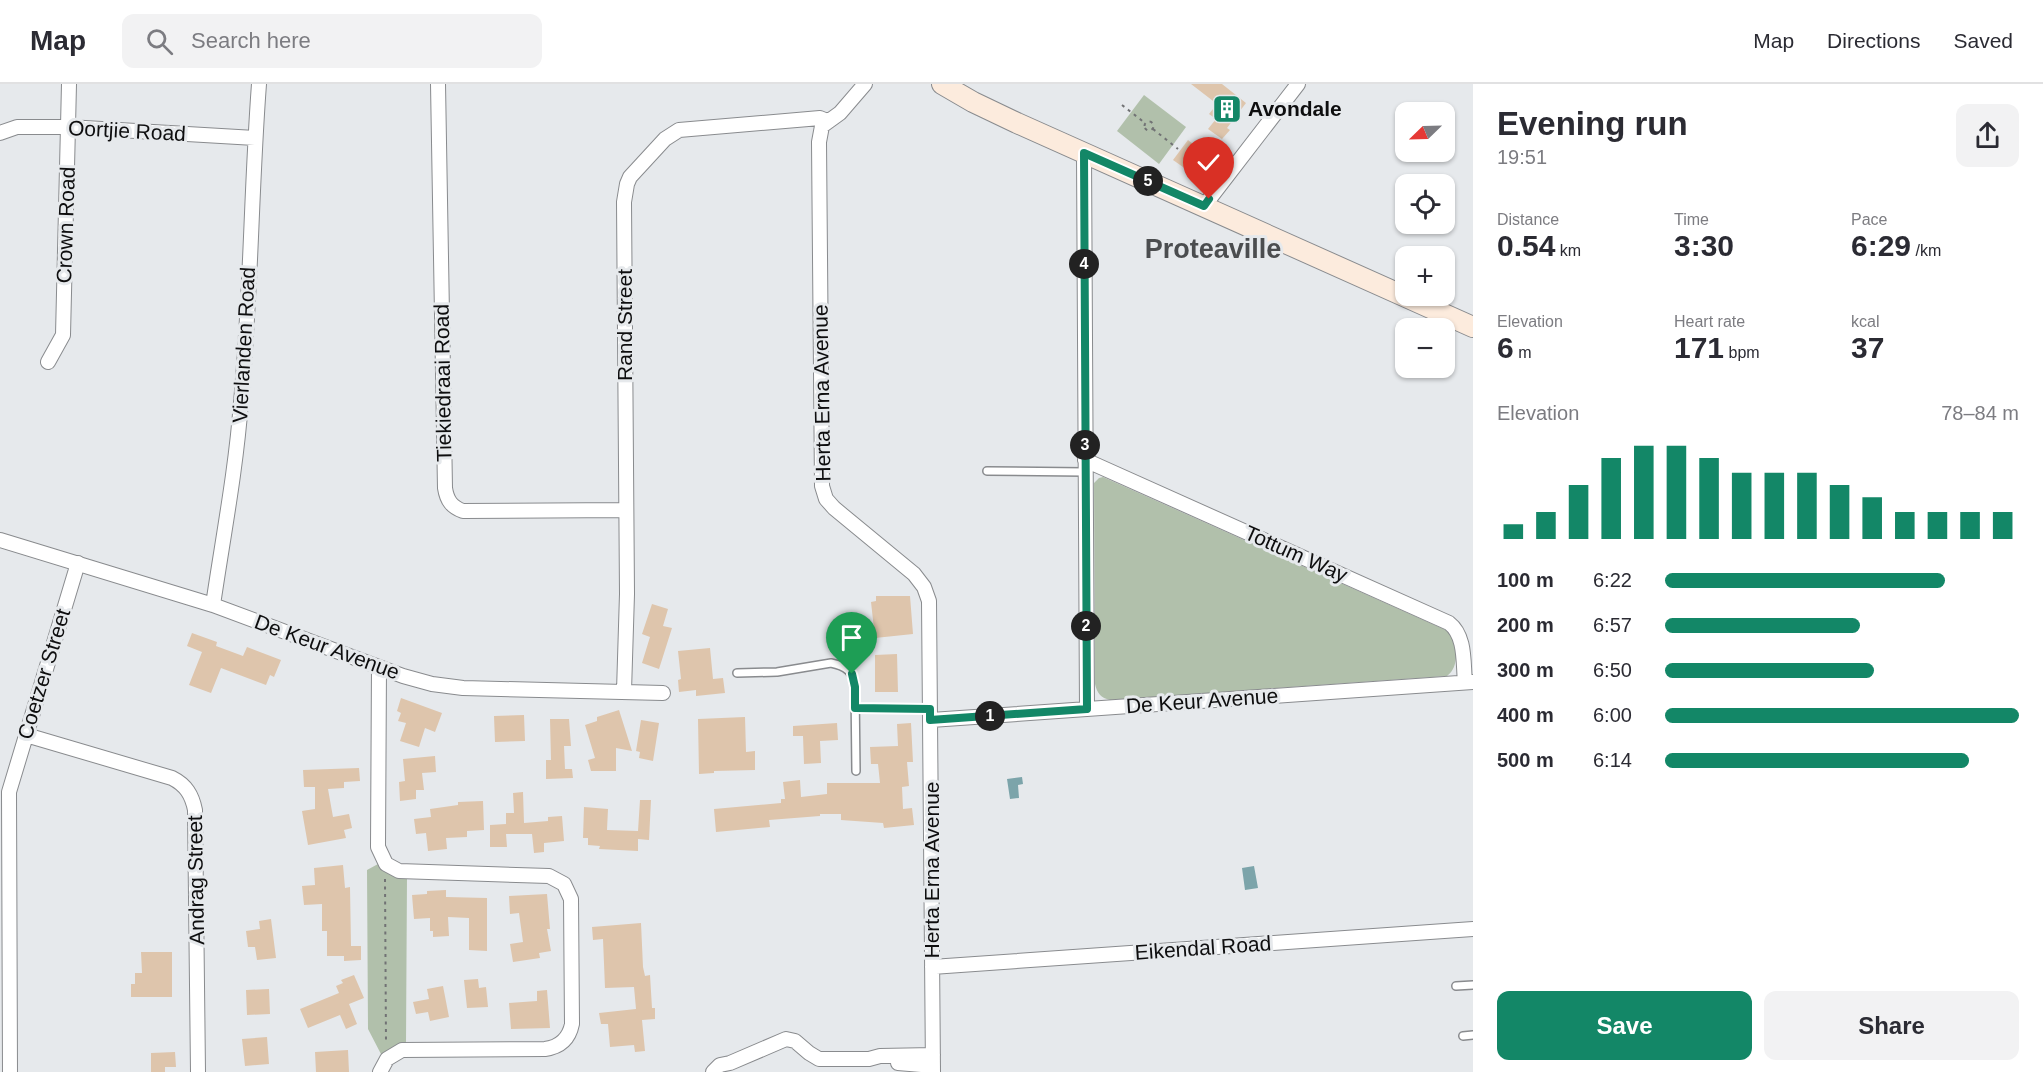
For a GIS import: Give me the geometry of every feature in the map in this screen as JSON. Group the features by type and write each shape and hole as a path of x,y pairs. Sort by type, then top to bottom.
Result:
{"street":[{"name":"Crown Road","path":"48,362 63,335 69,84"},
{"name":"Vierlanden Road","path":"213,604 242,400 255,138 260,84"},
{"name":"Tiekiedraai Road","path":"438,84 445,488 448,500 463,511 626,510"},
{"path":"826,121 840,113 865,84"},
{"path":"942,84 994,113 1473,327"},
{"path":"1204,206 1298,84"},
{"name":"Rand Street","path":"624,691 627,594 624,202 627,184 658,146 671,133 679,130 820,118 826,121"},
{"name":"Herta Erna Avenue","path":"826,121 822,126 819,152 822,486 826,499 834,508 914,574 924,587 929,608 933,1064"},
{"name":"Oortjie Road","path":"0,133 17,128 68,127 255,138"},
{"path":"1084,153 1087,709"},
{"name":"Tottum Way","path":"1085,466 1449,623 1457,631 1461,641 1469,682"},
{"name":"De Keur Avenue","path":"0,540 213,604 379,667 446,687 663,693"},
{"name":"Coetzer Street","path":"7,1065 7,805 11,782 78,563"},
{"path":"379,667 378,839 379,853 386,864 399,871 549,876 567,888 572,909 572,1024 569,1034 562,1043 545,1049 402,1050 387,1059 380,1072"},
{"name":"De Keur Avenue","path":"930,714 1087,709 1469,682"},
{"name":"Andrag Street","path":"26,735 172,778 181,782 190,794 195,810 198,1072"},
{"name":"Eikendal Road","path":"932,967 1473,929"},
{"path":"713,1072 720,1065 731,1067 786,1039 795,1041 819,1059 862,1063 880,1056 933,1064"}],"lane":[{"path":"987,471 1085,466"},
{"path":"737,673 777,672 821,664 838,664 852,674 855,687 856,771"},
{"path":"855,708 930,714"},
{"path":"1456,986 1473,985"},
{"path":"1463,1036 1473,1035"}],"path":[{"path":"1122,105 1145,123 1146,130 1153,129"},
{"path":"1145,123 1152,122 1153,129 1178,149"},
{"path":"386,864 387,1059"}],"green space":[{"path":"1144,95 1186,127 1159,164 1117,131"},
{"path":"1103,477 1448,631 1456,648 1454,667 1447,676 1110,700 1104,698 1098,692 1095,684 1094,483"},
{"path":"378,864 390,874 407,877 406,1044 393,1047 382,1056 368,1029 367,870"}],"water":[{"path":"1022,777 1023,784 1018,785 1019,798 1010,799 1007,779"},
{"path":"1254,866 1258,888 1245,890 1242,868"}],"building":[{"name":"Avondale","path":"1191,84 1222,84 1246,103 1227,128 1230,130 1222,139 1208,129 1216,119 1209,114 1217,104"},
{"path":"1188,140 1198,148 1183,167 1173,160"},
{"path":"876,596 910,596 913,634 875,638 871,602 876,601"},
{"path":"652,604 668,609 663,626 672,628 659,669 642,663 650,637 642,634"},
{"path":"192,633 217,642 216,646 243,656 247,647 281,660 274,677 270,675 266,685 221,668 211,693 189,685 202,652 187,646"},
{"path":"710,648 713,679 723,678 725,693 696,696 696,690 679,692 678,680 681,679 678,651"},
{"path":"897,654 898,692 875,692 875,655"},
{"path":"401,698 442,713 435,732 425,728 419,747 400,741 406,723 398,721 401,713 397,711"},
{"path":"619,710 632,751 616,748 616,771 591,771 588,760 595,758 585,725 597,721 597,717"},
{"path":"524,715 525,741 495,742 494,716"},
{"path":"745,717 746,752 755,751 755,770 714,771 714,773 699,774 698,719"},
{"path":"550,719 569,719 571,746 564,746 565,769 572,769 573,778 546,779 546,760 551,760"},
{"path":"641,720 659,723 653,761 639,758 640,752 636,751"},
{"path":"837,723 838,740 820,741 821,763 804,764 803,736 793,736 793,726"},
{"path":"911,723 913,762 907,762 909,786 902,787 903,809 912,808 914,825 884,828 883,823 841,820 841,814 820,814 820,816 769,820 770,827 716,832 714,809 781,803 781,799 785,799 783,782 800,780 801,797 827,794 827,783 880,783 878,764 871,764 870,747 898,746 897,724"},
{"path":"435,756 436,772 422,773 424,790 416,790 416,799 400,801 399,782 405,781 403,759"},
{"path":"359,768 360,781 344,782 344,788 328,789 333,817 349,814 352,828 344,830 346,838 308,845 302,811 315,809 315,787 304,787 303,770"},
{"path":"523,792 524,823 548,821 548,817 562,816 564,841 544,843 544,852 534,853 532,834 506,834 507,847 490,847 490,825 506,824 506,813 514,813 513,793"},
{"path":"640,800 651,800 649,840 638,839 638,851 599,849 600,846 588,845 588,838 583,838 584,807 608,809 607,830 638,831"},
{"path":"483,801 484,830 467,831 467,837 446,838 447,849 428,851 426,833 416,834 414,819 431,817 430,809 458,805 458,802"},
{"path":"343,865 345,888 350,887 351,946 361,946 361,960 344,961 344,956 327,956 327,931 322,931 322,904 304,905 302,886 315,885 314,868"},
{"path":"446,890 446,897 487,898 487,951 469,950 469,918 448,917 449,936 433,937 433,931 430,931 430,918 414,919 412,895"},
{"path":"547,894 550,929 547,929 551,951 539,953 540,958 513,962 510,944 523,942 519,913 510,914 509,896"},
{"path":"271,919 276,958 257,960 255,947 248,947 246,931 260,929 259,921"},
{"path":"641,923 643,967 645,976 650,975 655,1019 642,1020 645,1051 635,1052 634,1045 610,1047 608,1024 601,1024 599,1013 636,1009 634,987 605,988 603,939 593,940 592,927"},
{"path":"141,952 172,952 172,997 131,997 131,984 135,984 135,973 142,973"},
{"path":"354,975 364,998 349,1004 357,1024 346,1029 340,1015 308,1028 300,1009 339,993 336,986 343,983 341,980"},
{"path":"478,979 479,988 486,987 488,1007 467,1008 464,980"},
{"path":"443,986 449,1017 430,1021 428,1012 416,1014 413,1002 429,999 427,989"},
{"path":"269,989 270,1014 247,1015 246,990"},
{"path":"547,990 550,1028 511,1029 509,1003 537,1001 537,991"},
{"path":"267,1037 269,1064 245,1066 242,1039"},
{"path":"348,1050 349,1072 316,1072 315,1052"},
{"path":"175,1052 176,1067 165,1067 165,1072 151,1072 151,1053"}],"place":[{"name":"Avondale","path":"1227,109"}],"district":[{"name":"Proteaville","path":"1213,249"}],"route":[{"path":"852,674 855,681 855,708 930,709 930,720 1087,709 1084,153 1204,206 1209,199"}]}
